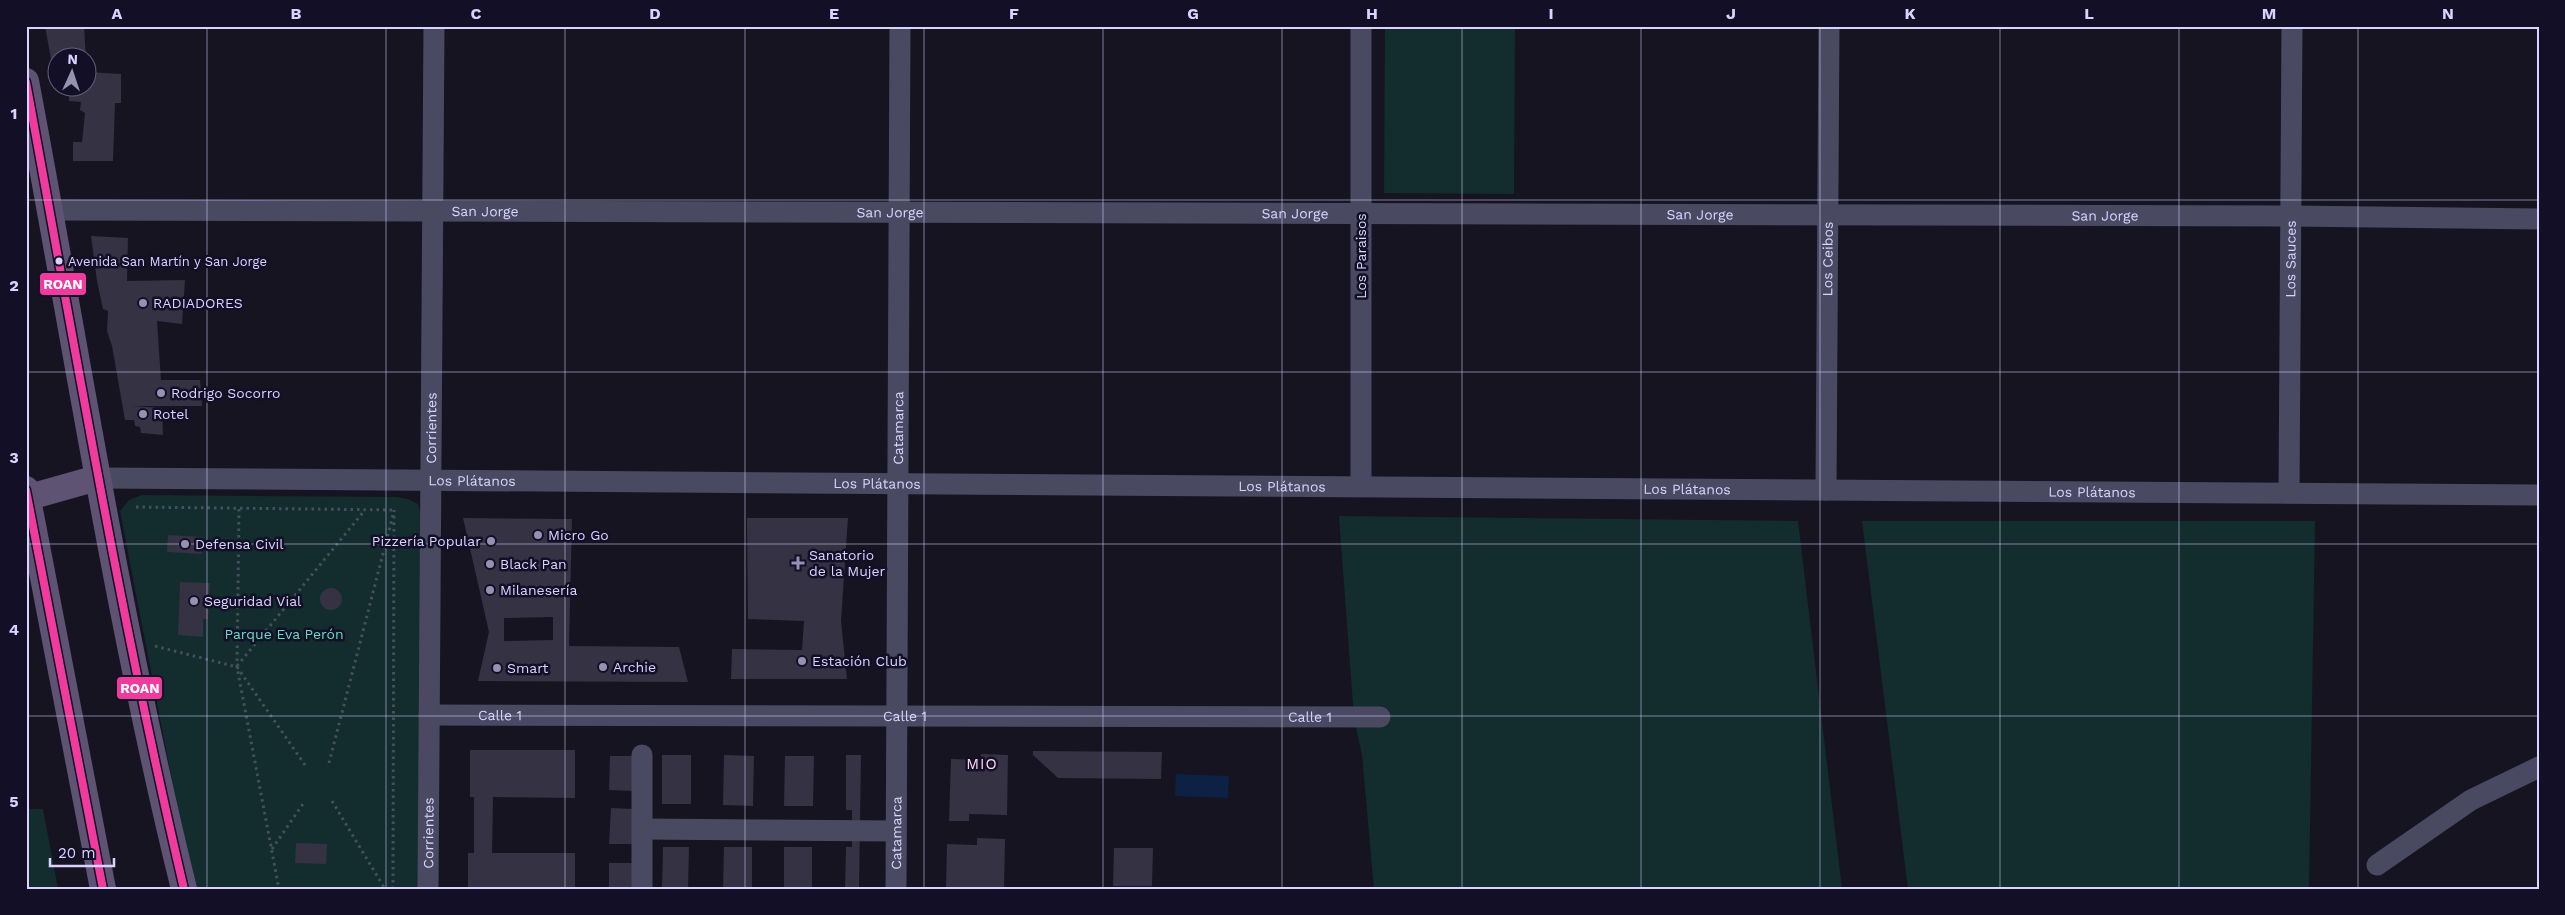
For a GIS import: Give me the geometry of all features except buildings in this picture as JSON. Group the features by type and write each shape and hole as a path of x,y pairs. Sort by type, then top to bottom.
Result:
{"main road":[{"path":"26,81 97,478 160,794 184,889"},
{"name":"Los Plátanos","path":"27,495 97,478"},
{"path":"27,495 103,889"}],"street":[{"name":"Corrientes","path":"428,889 434,26"},
{"name":"Catamarca","path":"896,889 896,483 900,26"},
{"name":"Los Paraisos","path":"1361,26 1361,486"},
{"name":"Los Ceibos","path":"1826,490 1829,26"},
{"name":"Los Sauces","path":"2289,493 2292,26"},
{"name":"San Jorge","path":"50,210 2291,216 2539,219"},
{"name":"Los Plátanos","path":"97,478 2539,495"},
{"name":"Calle 1","path":"429,715 1380,717"},
{"path":"642,755 642,889"},
{"path":"2377,865 2470,800 2539,767"},
{"path":"642,828 896,831"}],"path":[{"path":"136,507 394,510"},
{"path":"239,508 237,667 279,889"},
{"path":"237,667 365,510"},
{"path":"329,764 394,510"},
{"path":"393,889 394,510"},
{"path":"155,646 237,667 305,765"},
{"path":"271,849 305,801"},
{"path":"332,801 385,889"}],"green space":[{"path":"1385,26 1515,26 1514,194 1384,193"},
{"name":"Parque Eva Perón","path":"142,495 396,497 408,499 418,504 421,515 420,889 193,889 120,511 129,500"},
{"path":"1339,516 1798,521 1842,889 1374,889 1362,755 1354,718"},
{"path":"1862,521 2315,521 2309,889 1908,889"},
{"path":"26,809 43,809 58,889 26,889"}],"water":[{"path":"1176,774 1229,776 1228,798 1175,796"}],"transit line":[{"name":"ROAN","path":"26,82 120,588 161,789 184,889"},
{"name":"ROAN","path":"26,490 103,889"}],"place":[{"name":"Avenida San Martín y San Jorge","path":"59,261"},
{"name":"RADIADORES","path":"143,303"},
{"name":"Rodrigo Socorro","path":"161,393"},
{"name":"Rotel","path":"143,414"},
{"name":"Micro Go","path":"538,535"},
{"name":"Pizzería Popular","path":"491,541"},
{"name":"Defensa Civil","path":"185,544"},
{"name":"Sanatorio de la Mujer","path":"798,563"},
{"name":"Black Pan","path":"490,564"},
{"name":"Milanesería","path":"490,590"},
{"name":"Seguridad Vial","path":"194,601"},
{"name":"Estación Club","path":"802,661"},
{"name":"Archie","path":"603,667"},
{"name":"Smart","path":"497,668"}],"district":[{"name":"MIO","path":"982,764"}]}
